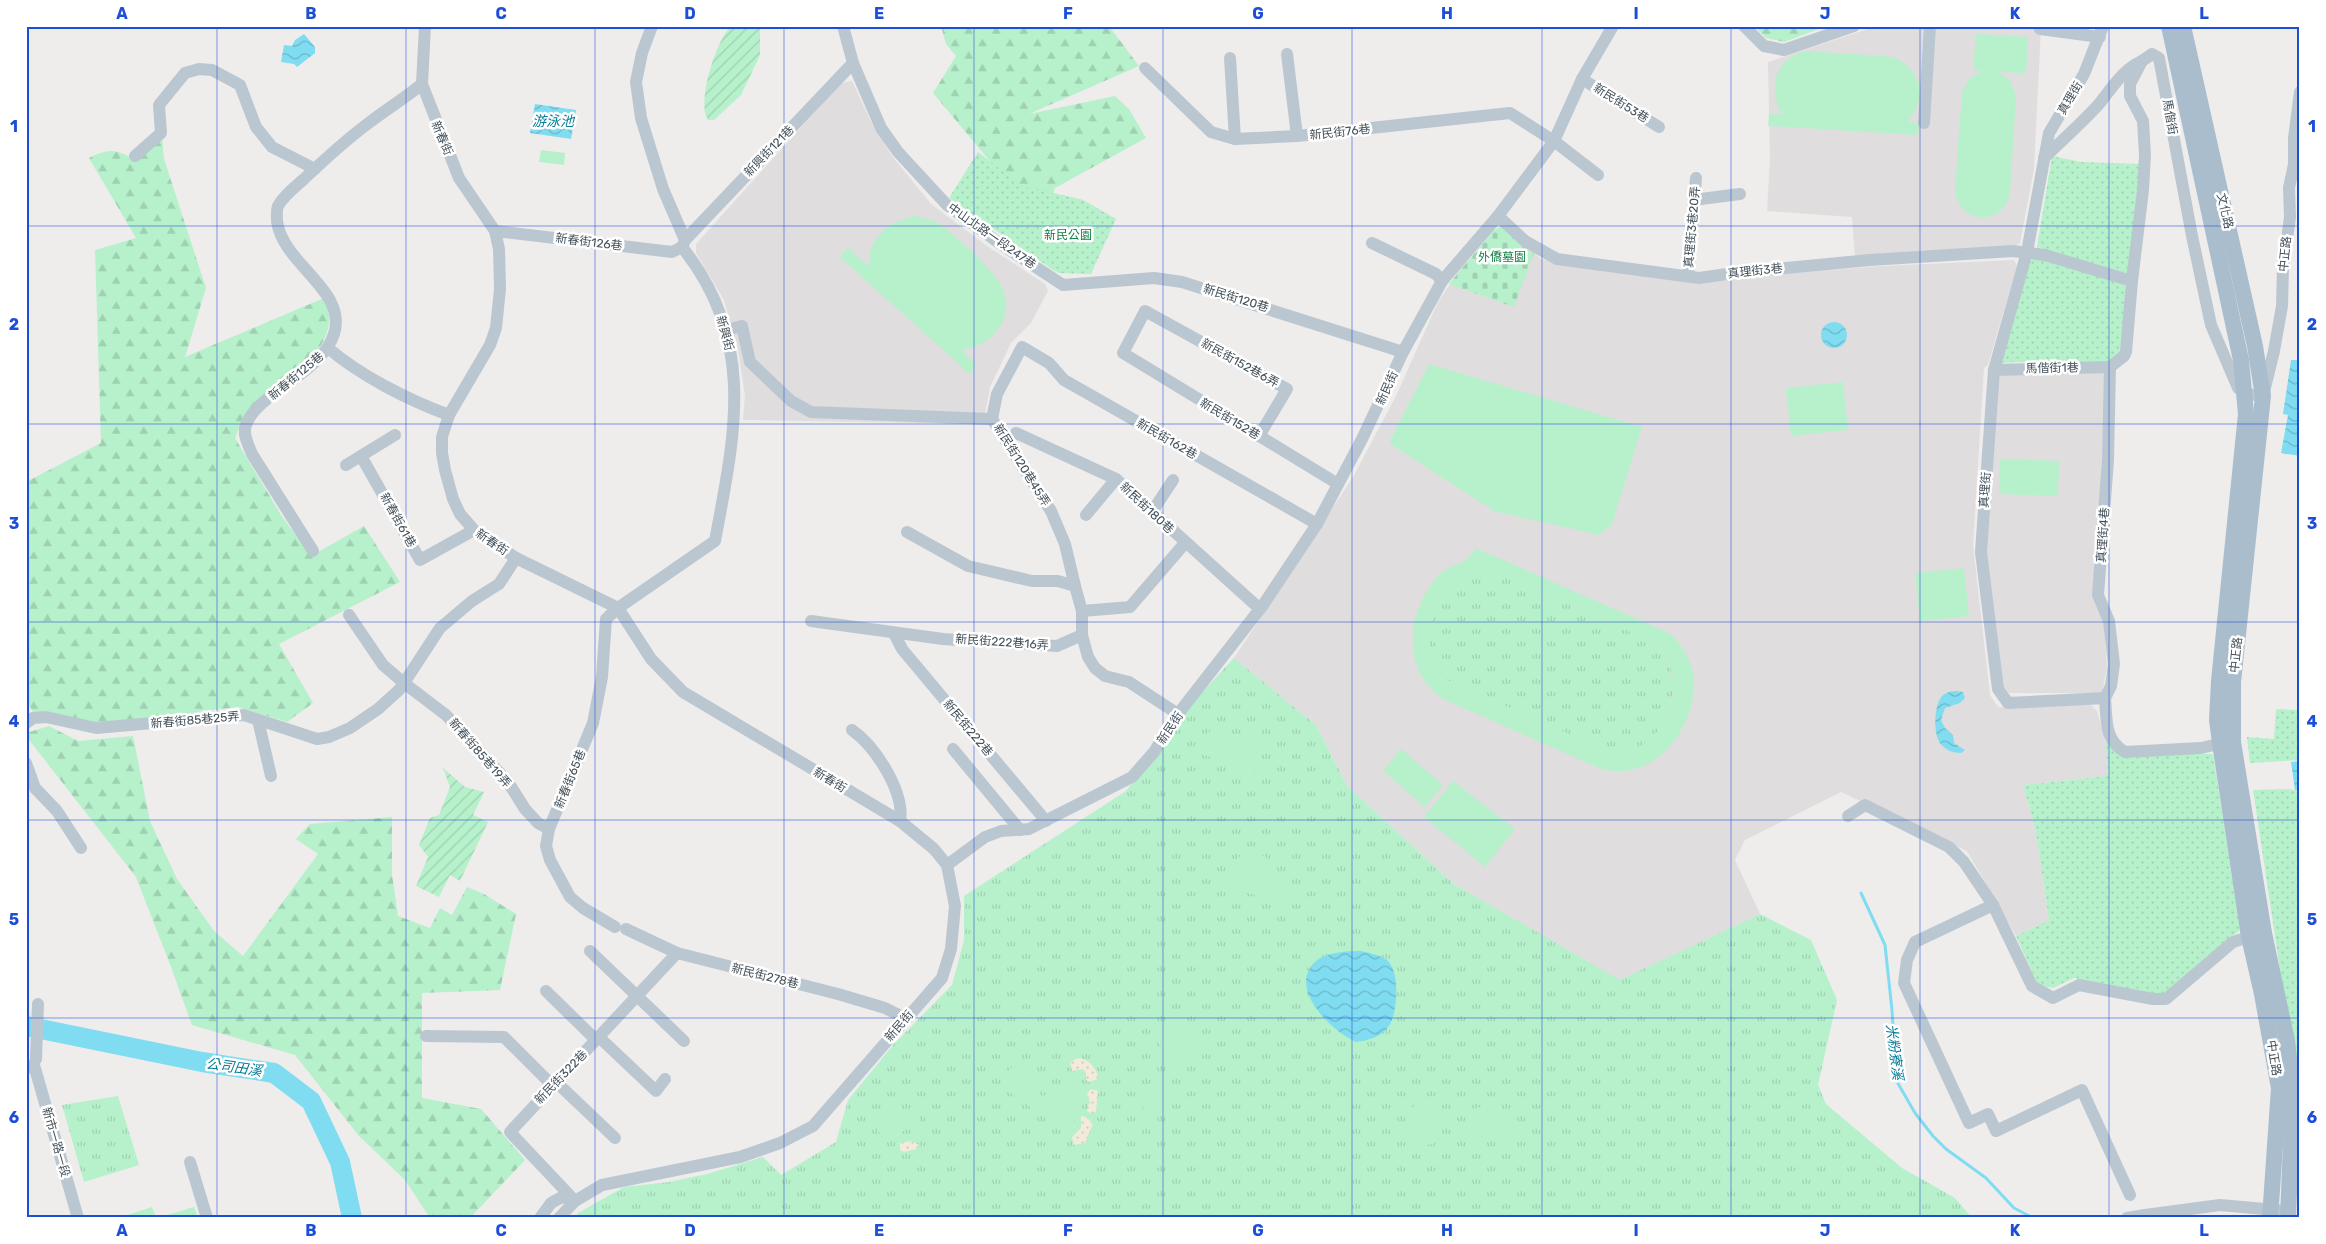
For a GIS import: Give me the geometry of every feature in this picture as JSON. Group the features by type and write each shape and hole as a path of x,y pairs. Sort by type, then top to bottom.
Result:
{"main road":[{"name":"文化路","path":"2169,26 2241,360 2246,394"},
{"name":"文化路","path":"2183,26 2255,346 2263,396"},
{"name":"中正路","path":"2246,394 2246,414 2219,681 2217,720 2226,742 2286,1041 2293,1092 2287,1215"},
{"name":"中正路","path":"2263,396 2226,742 2249,936 2262,994 2279,1088 2270,1214"}],"street":[{"name":"新春街","path":"425,26 422,84 459,178 495,231 500,264 496,328 490,345 449,415 442,437 445,470 453,499 460,514 474,530 516,558 618,608 651,659 683,692 900,822 934,849 947,865"},
{"name":"新興街","path":"618,608 715,541 731,456 734,418 733,366 726,330 709,285 684,244 662,189 641,118 636,82 642,53 652,26"},
{"name":"中山北路一段247巷","path":"843,26 853,63 881,128 917,175 946,205 999,244 1063,284"},
{"name":"新民街","path":"575,1201 602,1186 740,1158 780,1143 813,1126 905,1018 942,978 950,949 955,906 947,865 985,838 1001,831 1020,830 1046,821 1132,777 1154,752 1178,714 1260,610 1317,524 1367,431 1403,352 1442,281 1498,216 1554,141 1582,80 1612,26"},
{"path":"1744,26 1764,46 1784,50 1854,26"},
{"path":"1924,123 1930,26"},
{"path":"2040,30 2102,32"},
{"name":"真理街","path":"2102,32 2084,74 2049,132 2027,252 1994,370 1981,552 1998,689 2008,703 2104,698"},
{"path":"1287,54 1297,136"},
{"name":"馬偕街","path":"2142,61 2152,54 2159,58 2192,236 2211,326 2238,388 2246,394"},
{"path":"1230,58 1235,139"},
{"path":"2044,158 2100,102 2120,76 2130,67 2142,61"},
{"path":"2110,367 2124,356 2126,352 2143,190 2145,155 2143,121 2130,96 2130,84 2142,61"},
{"name":"新興街121巷","path":"684,244 853,63"},
{"name":"新民街76巷","path":"1145,68 1211,132 1235,139 1297,136 1510,113 1554,141 1598,175"},
{"path":"135,156 161,133 159,105 185,73 199,69 212,70 240,85 256,127 272,147 315,169"},
{"name":"新民街53巷","path":"1582,80 1659,127"},
{"name":"新春街125巷","path":"313,550 252,454 246,439 245,426 256,410 303,373 328,348 336,325 334,308 320,287 288,252 281,238 277,208 283,198 369,122 422,84"},
{"name":"中正路","path":"2263,396 2282,306 2283,268 2290,217 2289,188 2294,164 2294,138 2300,92"},
{"name":"真理街3巷20弄","path":"1688,276 1696,178"},
{"path":"1693,200 1740,194"},
{"name":"真理街3巷","path":"1498,216 1525,241 1558,259 1699,278 1734,273 1928,256 2027,252 2132,281"},
{"name":"新春街126巷","path":"495,231 672,252 684,244"},
{"path":"1372,243 1436,274 1442,281"},
{"name":"新民街120巷","path":"1063,284 1154,278 1182,282 1403,352"},
{"name":"新民街152巷","path":"1145,311 1123,353 1338,484"},
{"name":"新民街152巷6弄","path":"1145,311 1287,389 1260,436"},
{"path":"726,330 742,326 750,362 791,401 810,412 992,419"},
{"name":"新民街120巷45弄","path":"1022,347 997,394 992,419 1051,511 1065,544 1075,586"},
{"name":"新民街162巷","path":"1022,347 1049,363 1064,380 1317,524"},
{"path":"328,348 345,363 426,406 449,415"},
{"name":"馬偕街1巷","path":"1994,370 2110,367"},
{"name":"真理街4巷","path":"2104,698 2110,686 2114,664 2109,621 2098,595 2108,460 2110,367"},
{"path":"2246,394 2263,396"},
{"name":"新民街180巷","path":"1016,433 1116,479 1260,610"},
{"path":"346,465 396,435"},
{"name":"新春街61巷","path":"362,456 420,560 474,530"},
{"path":"1086,515 1116,479"},
{"path":"1152,512 1173,480"},
{"path":"906,532 968,566 1032,581 1058,581 1075,586 1082,611 1082,635 1088,657 1095,668 1105,676 1129,682 1178,714"},
{"path":"1082,611 1130,607 1185,543"},
{"name":"新春街85巷25弄","path":"26,722 34,718 46,717 96,728 244,716 317,739 330,737 350,728 378,709 399,690 440,628 472,601 499,584 516,558"},
{"name":"新春街65巷","path":"618,608 606,618 602,677 592,723 549,829 546,846 550,860 570,897 583,908 621,928"},
{"name":"新春街85巷19弄","path":"349,616 383,665 446,715 508,782 525,809 538,823 549,829"},
{"name":"新民街222巷16弄","path":"811,621 943,639 1057,646 1082,635"},
{"name":"新民街222巷","path":"894,633 902,649 1046,821"},
{"path":"2104,698 2110,738 2116,747 2125,752 2201,748 2226,742"},
{"path":"258,720 270,776"},
{"path":"852,730 872,750 888,773 901,814 900,822"},
{"path":"953,749 1020,830"},
{"path":"26,763 35,788 57,811 81,848"},
{"path":"1848,816 1865,806 1949,847 1964,862 1993,905 2032,986 2053,998 2079,985 2166,1000 2232,942 2249,936"},
{"path":"1993,905 1915,942 1907,960 1904,983 1969,1123 1988,1114 1996,1132 2082,1090 2130,1195"},
{"name":"新民街278巷","path":"621,928 677,953 838,994 885,1008 905,1018"},
{"path":"590,951 684,1041"},
{"name":"新民街322巷","path":"575,1201 510,1132 677,953"},
{"path":"546,991 656,1091 665,1079"},
{"name":"新市一路一段","path":"38,1004 32,1064 78,1218"},
{"path":"426,1036 504,1037 615,1138"},
{"path":"190,1162 207,1218"},
{"path":"540,1218 551,1203 562,1197 575,1201 558,1218"},
{"path":"2127,1218 2190,1213 2220,1205 2270,1214 2287,1215"}],"shaded area":[{"path":"1877,26 2029,26 2041,28 2034,169 2020,243 2013,247 1855,258 1852,217 1767,211 1770,160 1768,62"},
{"path":"852,81 871,122 892,156 931,204 987,246 1045,284 1048,291 1031,323 1011,343 990,387 983,424 743,420 745,396 738,349 724,300 696,253 696,244 841,83"},
{"path":"1502,226 1541,259 1570,265 1725,278 1882,266 2014,260 2017,266 1988,365 1984,368 1973,545 1990,695 1998,707 2088,702 2097,711 2106,742 2108,776 2023,785 2036,832 2049,920 2016,936 1967,851 1841,792 1745,840 1735,860 1760,914 1620,981 1454,884 1347,786 1316,725 1234,658 1353,477 1396,396 1438,302 1461,268"},
{"path":"2105,372 2099,552 2107,667 2102,693 2009,693 2001,684 1984,552 1993,374"}],"green space":[{"path":"731,26 760,26 760,55 741,95 714,120 708,120 704,100 709,72 719,44"},
{"path":"941,26 1109,26 1139,66 1029,114 1115,96 1129,109 1146,138 1055,188 1053,193 1083,200 1116,219 1045,209 1052,194 1024,188 994,166 933,93 956,56 946,44"},
{"path":"1754,26 1827,26 1784,42 1766,38"},
{"path":"1976,34 2028,37 2026,73 1997,72 2010,80 2016,96 2010,194 2006,205 1999,212 1981,217 1972,215 1964,210 1958,201 1955,190 1962,92 1970,78 1983,71 1973,70"},
{"path":"1806,51 1894,57 1911,69 1919,86 1919,95 1914,113 1907,122 1919,123 1918,135 1768,126 1769,114 1782,114 1775,94 1777,75 1781,67 1787,60"},
{"path":"162,138 164,159 206,288 185,357 324,298 329,317 327,333 319,348 307,362 262,398 247,413 235,438 281,515 311,556 364,526 400,582 279,644 313,703 287,722 238,707 100,724 34,714 26,700 26,491 28,481 101,443 95,250 136,238 89,158 112,151 135,160"},
{"path":"541,150 565,153 564,165 539,162"},
{"name":"新民公園","path":"978,152 1024,187 1083,200 1116,219 1091,274 1059,273 1053,270 949,198"},
{"path":"2052,156 2081,162 2140,164 2130,274 2037,247"},
{"path":"915,216 935,222 948,230 983,263 1002,287 1006,299 1006,310 998,329 982,343 961,350 975,363 971,375 840,257 848,248 869,266 872,247 881,232 896,222"},
{"name":"外僑墓園","path":"1502,226 1534,253 1514,307 1449,284 1494,230"},
{"path":"2037,257 2125,285 2123,354 2103,363 2050,361 1997,363 2029,262"},
{"path":"1429,364 1642,427 1612,524 1599,535 1494,511 1389,443"},
{"path":"1843,382 1848,430 1791,436 1786,388"},
{"path":"2000,459 2059,461 2058,496 1999,494"},
{"path":"1476,548 1671,634 1688,657 1693,671 1694,685 1686,721 1677,737 1665,751 1651,762 1636,769 1618,771 1599,768 1441,698 1428,685 1419,671 1414,655 1413,638 1420,605 1428,589 1439,575 1466,560","holes":["1475,574 1498,574 1654,642 1667,657 1673,674 1673,694 1668,713 1659,730 1645,743 1628,751 1609,752 1447,680 1437,669 1432,656 1431,626 1436,612 1443,598 1453,587 1467,577"]},
{"path":"1964,568 1969,616 1920,621 1915,573"},
{"path":"1487,573 1498,574 1654,642 1666,657 1672,675 1673,694 1668,713 1658,730 1645,743 1628,751 1609,752 1447,680 1437,669 1432,656 1431,626 1436,612 1443,598 1453,587 1467,577"},
{"path":"1234,658 1316,725 1347,786 1454,884 1620,980 1760,914 1811,940 1837,1000 1818,1085 1826,1104 1902,1168 1955,1198 1972,1218 575,1218 578,1213 624,1187 669,1182 707,1174 763,1157 781,1175 836,1142 848,1100 894,1044 952,985 964,940 964,896 1126,791 1182,714"},
{"path":"2276,709 2300,710 2300,760 2250,763 2247,737 2274,739"},
{"path":"49,726 78,741 133,736 150,821 177,879 214,931 243,956 318,854 296,839 310,824 392,817 392,874 398,916 430,928 440,908 452,915 467,887 484,894 516,914 500,990 422,993 422,1098 481,1109 525,1160 470,1218 430,1218 405,1180 359,1136 295,1055 192,1025 136,877 26,736 26,733"},
{"path":"1218,729 1231,741 1241,742 1253,738 1259,747 1261,756 1259,765 1254,771 1247,775 1239,774 1231,769 1224,759 1207,756 1200,751 1198,743 1204,735"},
{"path":"2106,742 2122,754 2213,754 2240,930 2163,995 2074,978 2053,988 2038,985 2016,936 2049,920 2036,832 2023,785 2108,776"},
{"path":"1401,749 1443,785 1425,807 1383,771"},
{"path":"443,768 465,787 484,792 473,815 488,822 460,881 450,875 439,897 416,886 428,857 419,845 430,818 439,815 450,787"},
{"path":"1453,781 1515,829 1485,867 1424,817"},
{"path":"2288,789 2300,791 2300,1077 2286,1009 2253,790"},
{"path":"1250,853 1266,857 1274,880 1288,888 1290,901 1288,908 1274,907 1252,894 1234,891 1230,883 1230,866 1242,854"},
{"path":"1179,1024 1193,1032 1198,1044 1194,1056 1180,1065 1172,1063 1160,1044 1164,1030"},
{"path":"1025,1062 1034,1066 1038,1074 1038,1092 1042,1096 1070,1086 1076,1089 1082,1101 1074,1121 1060,1125 1016,1098 1005,1087 1004,1081 1007,1072 1015,1064"},
{"path":"1155,1086 1165,1090 1169,1100 1165,1110 1155,1114 1145,1110 1141,1100 1145,1090"},
{"path":"118,1096 139,1165 84,1182 62,1105"},
{"path":"1419,1101 1433,1105 1440,1115 1442,1128 1438,1142 1427,1145 1418,1144 1411,1140 1407,1134 1407,1117 1411,1109"},
{"path":"1490,1104 1505,1110 1511,1117 1514,1133 1502,1136 1498,1133 1486,1138 1472,1133 1466,1120 1470,1110"},
{"path":"901,1109 915,1113 920,1121 920,1125 916,1129 907,1129 887,1140 881,1135 879,1126 890,1114"},
{"path":"152,1207 156,1218 118,1218"},
{"path":"194,1207 198,1218 157,1218"}],"sand":[{"path":"1078,1058 1092,1065 1098,1079 1089,1082 1086,1080 1086,1073 1083,1069 1072,1071 1070,1062"},
{"path":"1091,1089 1098,1091 1096,1112 1092,1114 1087,1111 1090,1103 1087,1093"},
{"path":"1081,1116 1086,1117 1093,1124 1085,1143 1074,1145 1072,1137 1081,1128"},
{"path":"912,1141 919,1145 917,1149 903,1152 900,1150 900,1143"}],"water":[{"path":"304,34 315,47 315,53 297,67 294,64 281,62 284,45 292,46 295,40"},
{"name":"游泳池","path":"535,104 576,110 571,139 530,133"},
{"path":"1834,322 1843,326 1847,335 1843,344 1834,348 1825,344 1821,335 1825,326"},
{"path":"2300,344 2300,456 2281,453 2288,415 2283,414 2291,360 2297,360"},
{"path":"1957,691 1963,692 1965,698 1960,703 1945,708 1941,720 1945,728 1953,735 1954,743 1965,750 1961,753 1944,748 1940,743 1935,726 1939,700 1945,694"},
{"path":"2300,761 2300,790 2295,790 2291,762"},
{"path":"1361,951 1382,957 1391,965 1396,981 1396,1000 1393,1018 1384,1032 1375,1037 1356,1042 1326,1020 1310,998 1306,986 1307,975 1317,960 1335,953"}],"waterway":[{"name":"米粉寮溪","path":"1861,893 1885,945 1892,1010 1896,1080 1915,1113 1933,1136 1946,1149 1986,1178 2014,1208 2033,1218"},
{"name":"公司田溪","path":"26,1026 202,1062 274,1073 311,1101 340,1162 352,1218"}]}
